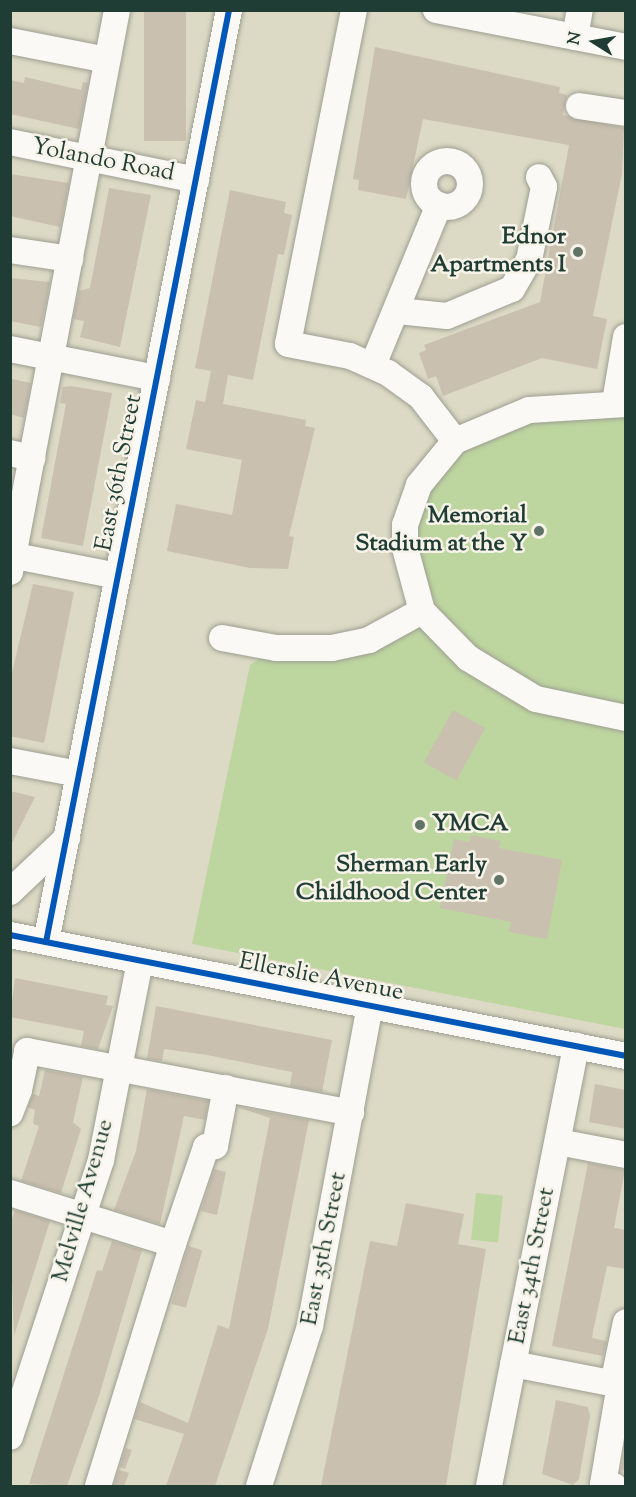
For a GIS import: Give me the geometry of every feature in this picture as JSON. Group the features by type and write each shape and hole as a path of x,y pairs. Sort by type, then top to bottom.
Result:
{"street":[{"path":"117,10 51,356 21,455 12,561 118,576"},
{"name":"East 36th Street","path":"46,942 229,10"},
{"path":"354,10 288,344 373,365 421,397 455,441"},
{"path":"575,37 580,10"},
{"path":"446,11 626,47"},
{"path":"10,41 107,60"},
{"path":"579,106 626,113"},
{"name":"Yolando Road","path":"10,142 196,180"},
{"path":"398,311 447,316 512,289 530,260 544,187 539,177"},
{"path":"373,365 398,311 439,206"},
{"path":"10,250 70,259"},
{"path":"626,337 620,403 529,410 455,441 418,485 405,525 408,571 422,611 449,642 512,687 554,705 626,718"},
{"path":"10,349 157,378"},
{"path":"222,638 276,648 332,648 369,640 422,611"},
{"path":"10,761 79,774"},
{"path":"10,892 67,837"},
{"name":"Ellerslie Avenue","path":"10,935 626,1056"},
{"name":"Melville Avenue","path":"10,1437 101,1160 140,961"},
{"name":"East 35th Street","path":"259,1486 310,1326 370,1006"},
{"name":"East 34th Street","path":"489,1486 576,1046"},
{"path":"13,1096 27,1051 351,1113"},
{"path":"98,1486 173,1244 206,1148 215,1146 226,1088"},
{"path":"558,1142 626,1155"},
{"path":"10,1193 173,1244"},
{"path":"614,1486 603,1484 620,1385 626,1322"},
{"path":"513,1364 620,1385"}],"green space":[{"name":"YMCA","path":"625,416 625,1029 192,944 250,665 262,657 335,660 440,617 415,545 422,502 444,467 475,441 546,417"},
{"path":"476,1193 503,1196 498,1243 471,1240"}],"building":[{"path":"144,10 186,10 186,141 144,141"},
{"path":"375,47 560,87 559,93 567,95 563,115 624,128 622,174 593,316 607,319 597,369 542,358 443,396 436,376 428,379 419,353 426,350 424,345 540,302 569,145 423,119 406,199 358,190 359,180 353,179"},
{"path":"25,77 81,90 83,82 88,83 79,129 10,114 10,80 24,83"},
{"path":"10,174 69,183 60,227 10,216"},
{"path":"109,188 151,195 120,347 80,337 84,321 73,319 79,291 90,288"},
{"path":"230,190 286,202 284,213 292,215 284,255 278,254 253,380 228,375 223,404 306,420 305,426 315,428 289,536 294,537 288,569 250,568 167,551 176,504 232,515 242,460 186,449 196,400 205,402 211,371 195,368"},
{"path":"10,278 50,282 41,327 10,321"},
{"path":"12,379 31,383 24,418 10,414"},
{"path":"71,386 112,393 83,546 41,538 66,404 60,403 63,387"},
{"path":"33,584 74,592 44,743 10,736 10,681"},
{"path":"453,710 485,728 456,780 424,762"},
{"path":"10,791 35,797 10,847"},
{"path":"471,835 501,841 499,848 562,860 547,939 509,932 511,922 440,908 454,839 470,842"},
{"path":"15,978 108,996 106,1005 113,1006 98,1049 81,1046 84,1031 10,1017"},
{"path":"156,1006 332,1040 322,1092 290,1086 292,1072 207,1055 164,1049 162,1061 147,1059"},
{"path":"45,1070 83,1077 73,1122 81,1129 61,1193 21,1181 39,1126 33,1124 35,1110 28,1107 33,1094 39,1096"},
{"path":"595,1084 626,1090 626,1129 589,1122"},
{"path":"147,1089 208,1101 205,1120 184,1116 160,1224 114,1210 136,1151"},
{"path":"238,1107 309,1120 268,1329 215,1486 166,1486 184,1434 134,1419 140,1402 188,1423 218,1325 229,1329 270,1118"},
{"path":"588,1163 625,1170 614,1228 626,1230 626,1269 607,1266 592,1338 607,1341 603,1356 552,1346"},
{"path":"214,1169 226,1172 217,1215 201,1211"},
{"path":"406,1203 464,1214 458,1244 486,1249 446,1486 321,1486 370,1241 397,1246"},
{"path":"15,1210 50,1221 14,1336 10,1225"},
{"path":"112,1241 142,1250 99,1396 67,1486 29,1484 97,1270 102,1271"},
{"path":"188,1246 202,1250 186,1308 171,1304"},
{"path":"556,1400 588,1407 590,1416 579,1479 573,1485 542,1474"},
{"path":"626,1442 626,1471 621,1470"},
{"path":"126,1448 132,1450 125,1469 120,1467"},
{"path":"119,1470 129,1473 124,1486 114,1486"}],"cycle path":[{"path":"46,942 229,10"},
{"path":"10,935 626,1056"}],"place":[{"name":"Ednor Apartments I","path":"578,252"},
{"name":"Memorial Stadium at the Y","path":"539,531"},
{"name":"YMCA","path":"420,825"},
{"name":"Sherman Early Childhood Center","path":"499,880"}]}
